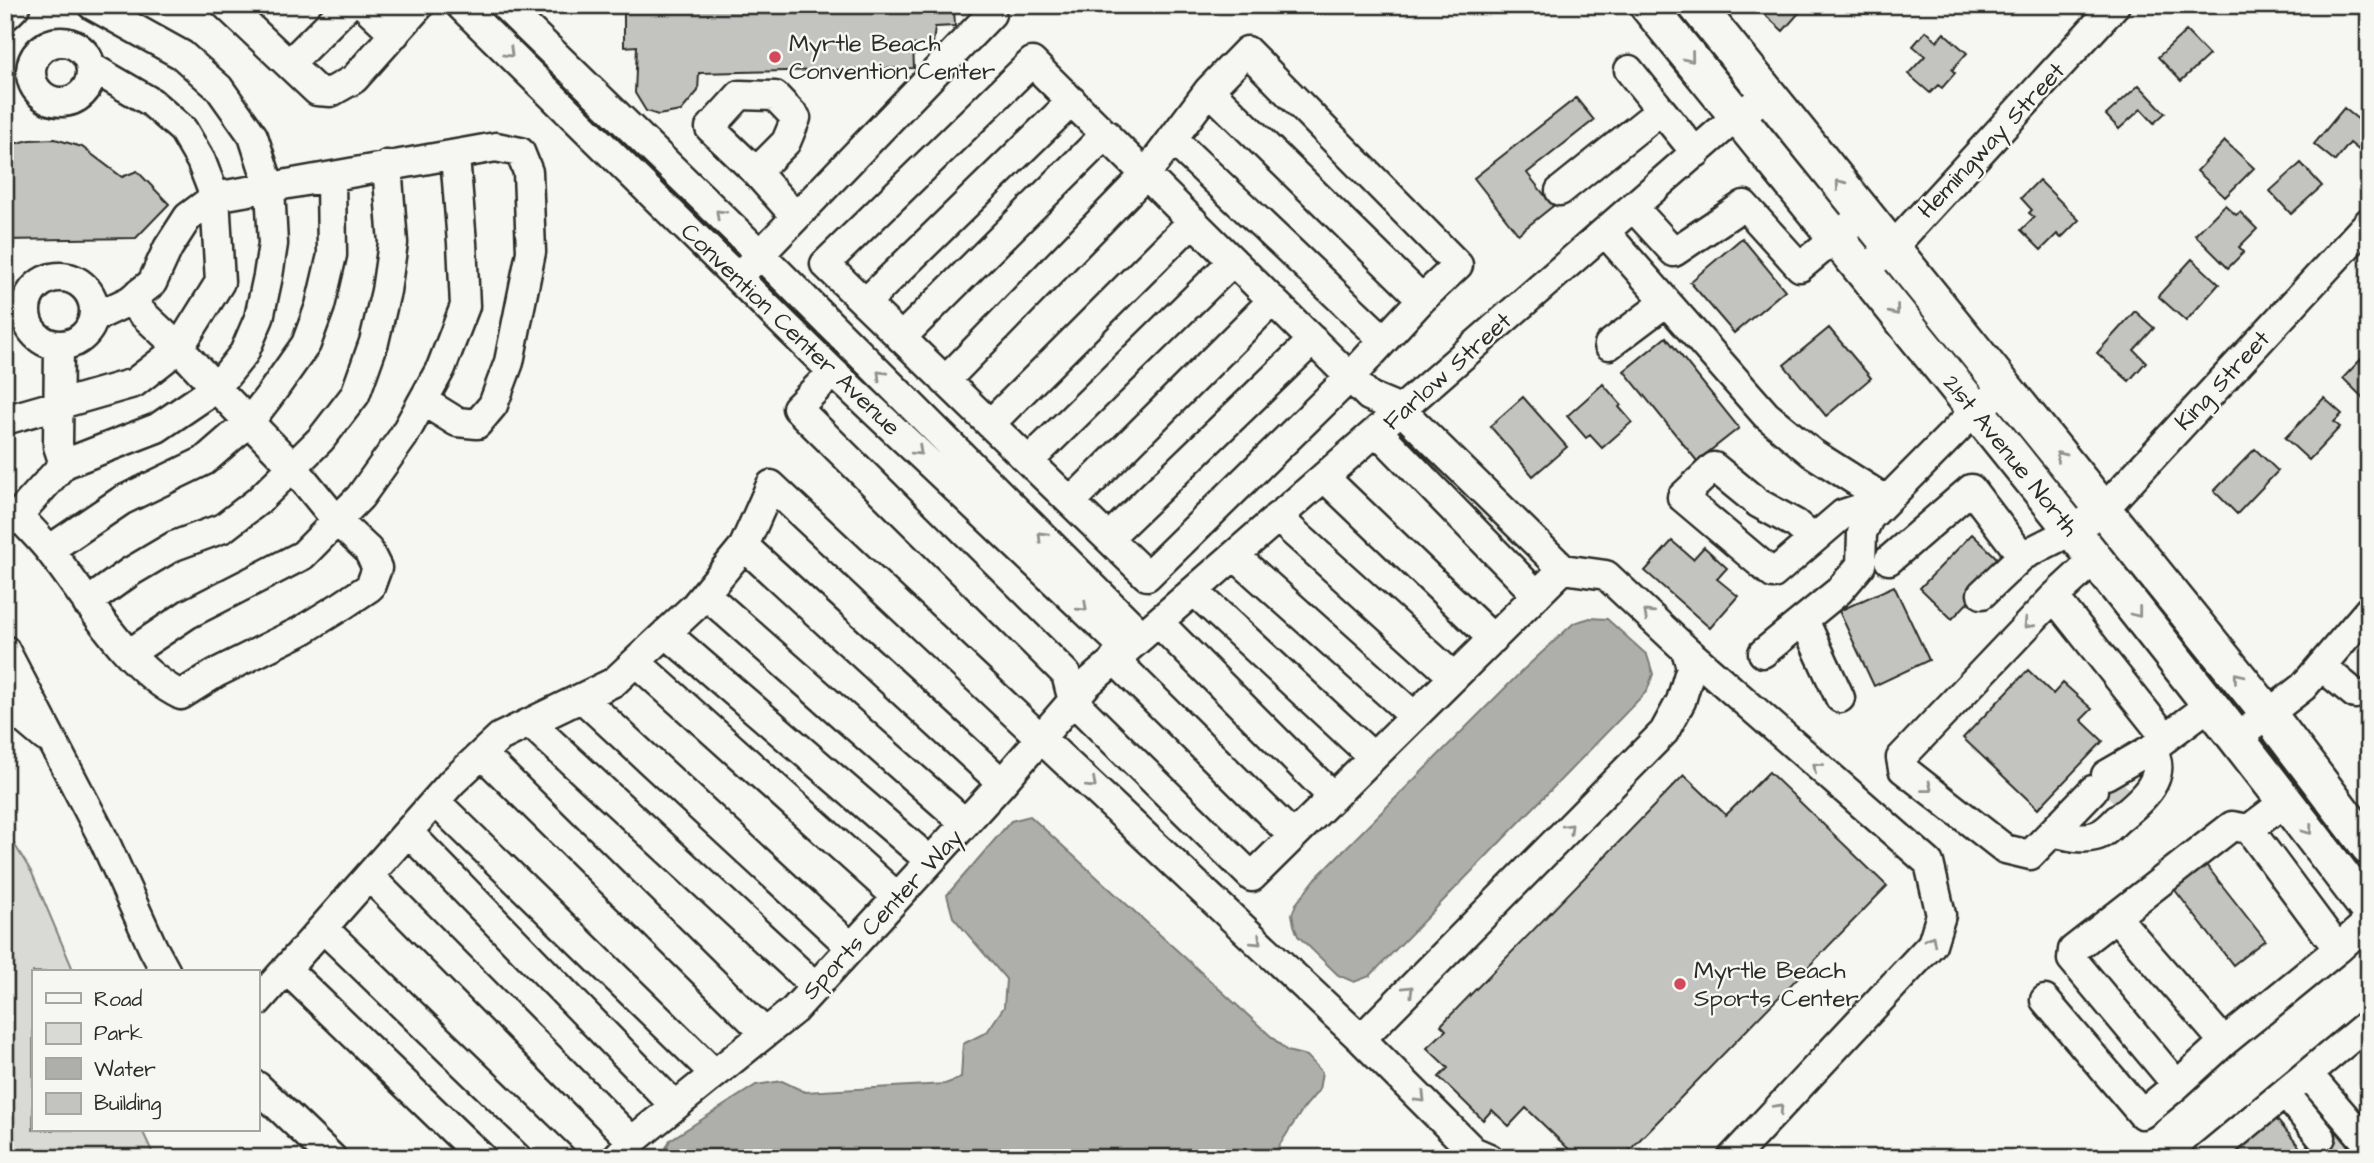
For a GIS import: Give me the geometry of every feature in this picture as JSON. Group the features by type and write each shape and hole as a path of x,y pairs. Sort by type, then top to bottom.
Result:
{"main road":[{"path":"5,12 12,5"},
{"name":"21st Avenue North","path":"1647,5 2095,559 2369,911"},
{"name":"21st Avenue North","path":"1696,5 2269,715 2369,847"}],"street":[{"path":"72,44 92,5 182,55 219,89 253,136 270,188 273,244 259,318 244,354 216,388 157,428 64,464 11,519 49,550 87,603 130,653 162,686 181,695 216,673 301,631 343,605 370,587 377,568 368,550 337,521 293,467 216,388 179,348 129,301"},
{"path":"226,5 317,91 331,92 354,79 420,5"},
{"path":"289,64 348,5"},
{"path":"364,5 395,34"},
{"name":"Convention Center Avenue","path":"460,5 833,372 1135,642"},
{"name":"Convention Center Avenue","path":"504,5 759,253 1135,642"},
{"path":"738,278 759,253 991,14 992,5"},
{"name":"Hemingway Street","path":"1863,270 1892,248 2115,5"},
{"path":"5,420 134,383 179,348 220,282 215,197 201,161 183,130 151,102 91,67 81,49 72,44 53,43 37,54 31,72 37,90 54,101 73,99 87,86 91,67"},
{"path":"945,381 1146,174 1209,90 1247,51 1458,265 1422,299 1350,377 1147,576 945,381 825,264 1032,62 1146,174 1273,300 1313,340 1350,377 1369,396 1400,409 1563,569 1606,575 1774,729 1929,863 1941,915 1932,944 1732,1158"},
{"path":"1629,71 1696,153"},
{"path":"1209,90 1422,299"},
{"name":"Farlow Street","path":"1135,642 1737,116 1768,95"},
{"path":"865,303 1072,101"},
{"path":"1560,191 1661,110"},
{"path":"901,338 1105,134"},
{"path":"1172,138 1384,340"},
{"path":"95,317 129,301 152,283 168,248 188,217 215,197 496,147 520,152 528,173 531,252 509,362 493,405 477,424 457,422 423,401"},
{"path":"130,653 188,614 303,555 360,497 403,437 441,368 464,306 455,156"},
{"path":"87,603 130,572 174,546 223,528 258,501 321,439 355,396 374,342 386,291 393,243 387,165"},
{"path":"756,172 795,216"},
{"path":"49,550 121,501 204,461 250,421 306,344 320,306 332,255 331,177"},
{"path":"1633,207 1674,252 1744,205 1800,267 1864,214"},
{"path":"990,424 1193,221"},
{"name":"King Street","path":"1982,594 2022,556 2071,531 2103,510 2369,222"},
{"path":"1605,232 1766,415 1812,453 1885,500"},
{"path":"1029,461 1233,261"},
{"path":"48,278 72,278 90,293 95,317 92,326 78,341 59,346 37,337 26,316 26,304 30,293 48,278"},
{"path":"1071,502 1273,300"},
{"path":"1609,345 1666,302"},
{"path":"1108,538 1313,340"},
{"path":"59,346 58,446 64,464"},
{"path":"833,372 797,408 1066,674 1073,701 1252,877 1563,569"},
{"path":"1763,653 1839,591 1861,565 1862,533 1869,518 1975,411 2004,387"},
{"path":"1378,432 1537,596"},
{"path":"1324,477 1493,639"},
{"path":"259,1000 435,801 500,737 614,682 705,594 744,546 771,485 1361,1039 1473,1151 1489,1158"},
{"path":"1889,560 1971,489 2022,556"},
{"path":"1813,539 1843,514 1885,500"},
{"path":"1277,517 1454,677"},
{"path":"744,546 1002,783"},
{"path":"1235,556 1415,716"},
{"path":"2095,559 2054,597 1901,758 1903,769 2005,849 2030,855 2052,832 2107,786 2210,705"},
{"path":"1195,592 1373,757"},
{"path":"705,594 965,823"},
{"path":"2054,597 2158,744"},
{"path":"2236,739 2303,687 2369,610"},
{"path":"1804,620 1840,698"},
{"path":"666,633 930,861"},
{"path":"1135,642 1333,797"},
{"path":"1135,642 1293,836"},
{"name":"Sports Center Way","path":"624,1149 794,1010 1002,783 1087,684 1135,642"},
{"path":"5,650 104,840 165,970"},
{"path":"1361,1039 1664,732 1681,701 1691,667 1686,650"},
{"path":"636,662 897,897"},
{"path":"2321,666 2364,693"},
{"path":"582,698 851,947"},
{"path":"5,703 55,746"},
{"path":"530,723 816,986"},
{"path":"2052,832 2085,839 2100,835 2144,797 2157,775 2155,755 2158,744"},
{"path":"482,754 765,1033"},
{"path":"435,801 715,1074"},
{"path":"2177,1085 2072,959 2073,950 2232,827 2249,829 2286,801"},
{"path":"2249,829 2338,949"},
{"path":"408,832 676,1106"},
{"path":"369,876 624,1149"},
{"path":"2116,917 2224,1042"},
{"path":"2045,1000 2142,1114 2369,921"},
{"path":"323,928 561,1158"},
{"path":"286,970 482,1158"},
{"path":"2206,1158 2308,1074 2365,1036"},
{"path":"2308,1074 2369,1145"},
{"path":"259,1088 332,1158"},
{"path":"2285,1093 2320,1137"}],"green space":[{"path":"5,829 32,873 73,970 32,970 32,1132 143,1132 155,1158 5,1158"}],"water":[{"path":"1590,618 1607,619 1647,655 1653,674 1647,691 1370,976 1354,982 1338,975 1298,936 1292,914 1296,904 1317,877 1523,670 1574,623"},
{"path":"1030,816 1287,1051 1307,1056 1322,1072 1319,1090 1303,1109 1271,1158 661,1158 670,1140 756,1085 782,1081 805,1092 945,1084 961,1078 963,1044 987,1032 1004,1007 1006,979 953,917 947,895 1011,821"}],"building":[{"name":"Myrtle Beach Convention Center","path":"624,5 979,5 979,9 954,9 955,26 935,27 933,44 913,45 914,68 699,73 698,91 681,111 658,115 646,111 635,93 637,46 624,47"},
{"path":"1754,5 1806,5 1783,31"},
{"path":"1926,31 1937,41 1944,33 1967,53 1952,70 1955,73 1942,88 1938,85 1930,93 1908,74 1925,56 1913,46"},
{"path":"2186,31 2209,55 2181,81 2158,57"},
{"path":"2139,85 2165,113 2154,123 2141,109 2119,129 2106,115"},
{"path":"1576,98 1594,120 1527,173 1553,206 1518,234 1474,178"},
{"path":"2344,108 2369,128 2369,140 2360,151 2350,143 2335,161 2314,144"},
{"path":"55,139 82,147 122,177 137,171 169,204 136,238 5,240 5,146 30,140"},
{"path":"2225,141 2254,168 2225,197 2197,171"},
{"path":"2301,163 2322,186 2291,214 2270,191"},
{"path":"2039,180 2079,220 2061,238 2057,234 2041,250 2021,230 2034,217 2029,213 2032,210 2021,198"},
{"path":"2225,205 2236,215 2240,212 2257,229 2239,247 2244,252 2228,268 2195,235"},
{"path":"1742,238 1785,290 1734,333 1690,282"},
{"path":"2192,259 2219,284 2186,321 2158,296"},
{"path":"2135,311 2154,328 2134,350 2146,362 2129,381 2097,353"},
{"path":"1829,328 1871,378 1826,416 1784,365"},
{"path":"1666,337 1739,428 1697,461 1624,371"},
{"path":"2365,355 2369,359 2369,404 2343,378"},
{"path":"1603,384 1632,422 1602,448 1590,435 1586,438 1567,416"},
{"path":"1523,397 1567,447 1533,476 1490,426"},
{"path":"2324,398 2342,414 2334,422 2340,427 2309,460 2285,438"},
{"path":"2255,449 2278,471 2237,514 2214,491"},
{"path":"1972,534 1999,560 1974,596 1952,619 1920,588"},
{"path":"1672,541 1693,559 1704,547 1727,568 1717,579 1738,596 1710,628 1645,571"},
{"path":"1894,586 1929,660 1874,686 1839,611"},
{"path":"2028,670 2053,694 2063,683 2092,709 2081,720 2103,741 2038,809 1963,738"},
{"name":"Myrtle Beach Sports Center","path":"1769,772 1887,886 1622,1158 1578,1158 1526,1108 1509,1126 1492,1110 1483,1120 1439,1077 1448,1068 1427,1048 1446,1030 1441,1025 1684,775 1726,815"},
{"path":"2203,861 2265,940 2233,965 2171,885"},
{"path":"2273,1115 2302,1150 2334,1128 2357,1158 2221,1158"}],"tunnel":[{"path":"2115,804 2130,790"},
{"path":"2321,1137 2338,1158"}],"place":[{"name":"Myrtle Beach Convention Center","path":"775,57"},
{"name":"Myrtle Beach Sports Center","path":"1680,984"}]}
